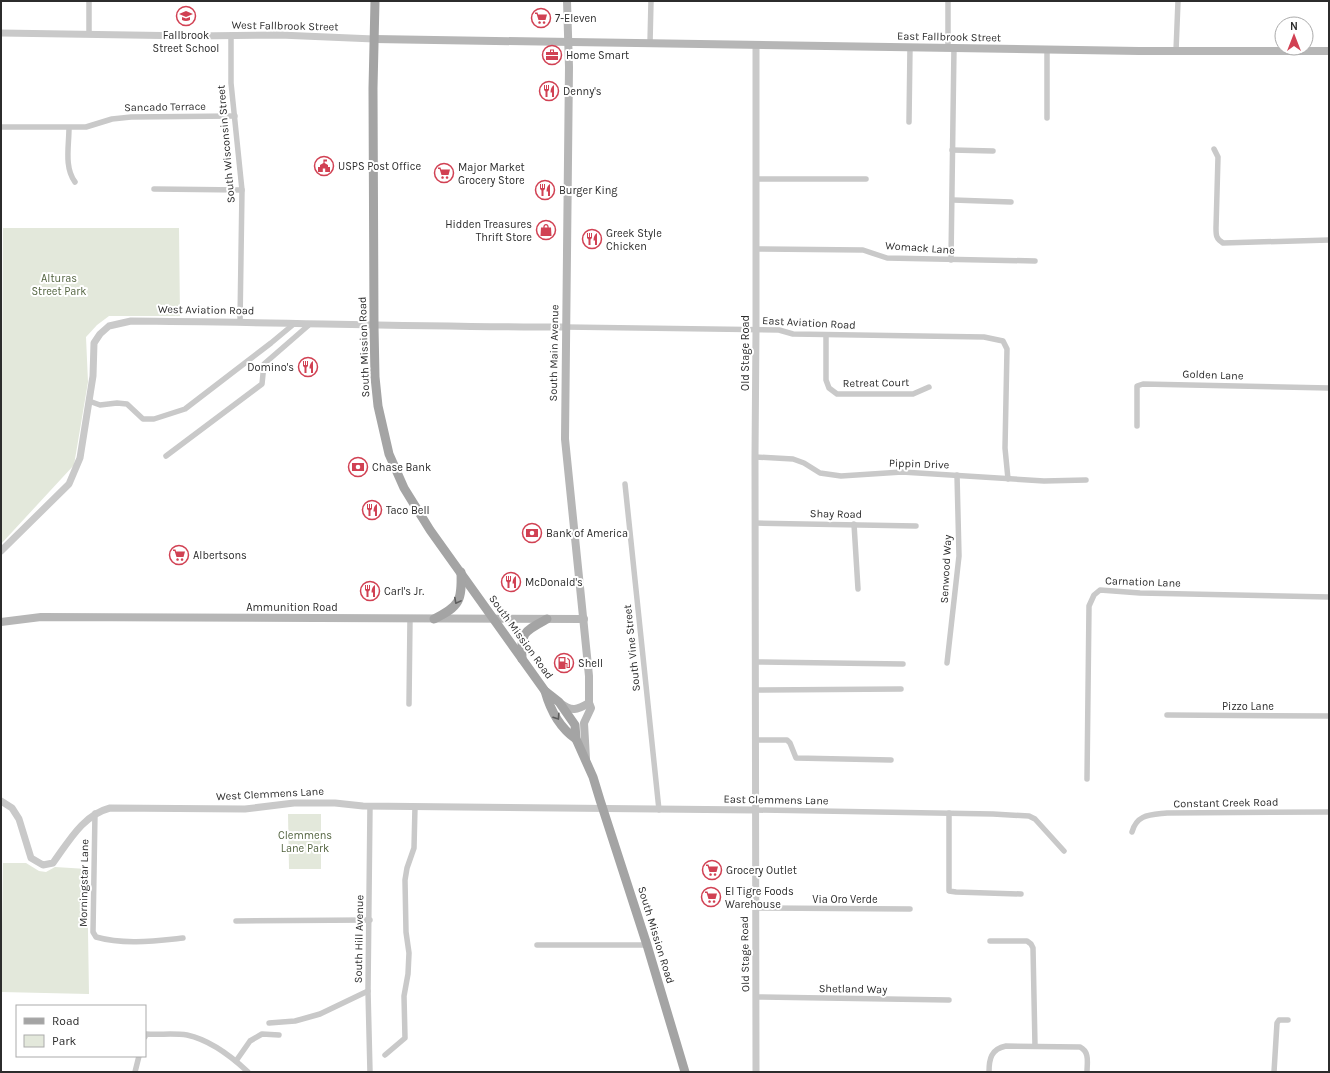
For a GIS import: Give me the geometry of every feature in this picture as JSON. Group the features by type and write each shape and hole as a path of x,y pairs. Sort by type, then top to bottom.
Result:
{"main road":[{"name":"South Mission Road","path":"375,1 374,326 378,406 389,454 404,488 430,530 545,691 559,702 575,725 576,739 586,759 603,809 647,945 685,1072"},
{"name":"South Main Avenue","path":"567,1 568,42 564,439 589,676 589,703 591,708 584,723 586,759"},
{"name":"West Fallbrook Street","path":"374,39 568,42"},
{"name":"East Fallbrook Street","path":"568,42 951,47 1047,50 1329,51"},
{"path":"434,619 456,606 461,587 461,572"},
{"name":"Ammunition Road","path":"1,622 41,617 584,619"},
{"path":"522,660 523,635 527,630 547,619"},
{"name":"South Mission Road","path":"545,691 550,706 566,732 576,739"},
{"path":"559,702 574,710 580,710 589,703"}],"street":[{"path":"89,34 90,1"},
{"path":"650,43 651,1"},
{"path":"948,1 951,47 953,200 951,260"},
{"path":"1176,51 1178,1"},
{"name":"West Fallbrook Street","path":"1,33 231,36 280,35 374,39"},
{"name":"South Wisconsin Street","path":"231,36 231,83 242,190 240,322"},
{"name":"Old Stage Road","path":"756,45 756,1072"},
{"path":"909,122 910,47"},
{"path":"1047,50 1047,118"},
{"name":"Sancado Terrace","path":"1,127 69,128 86,127 112,119 131,117 235,116"},
{"path":"69,128 68,168 70,175 75,182"},
{"path":"1214,149 1218,157 1216,236 1220,241 1223,243 1329,240"},
{"path":"952,150 993,151"},
{"path":"756,179 866,179"},
{"path":"154,189 242,190"},
{"path":"953,200 1011,202"},
{"name":"Womack Lane","path":"756,249 863,250 887,258 1035,261"},
{"name":"West Aviation Road","path":"1,551 69,484 80,458 93,376 94,342 109,326 131,320 374,326 565,327"},
{"path":"89,401 100,404 127,404 143,419 154,419 185,409 296,323"},
{"path":"166,456 262,384 264,364 310,324"},
{"name":"East Aviation Road","path":"565,327 778,330 793,334 984,337 1003,341 1007,349 1005,448 1008,479"},
{"name":"Retreat Court","path":"826,335 826,380 828,388 836,394 913,394 929,387"},
{"name":"Golden Lane","path":"1137,426 1137,386 1143,384 1329,388"},
{"name":"Pippin Drive","path":"755,457 793,459 804,463 820,473 841,476 902,472 1044,481 1086,480"},
{"name":"Senwood Way","path":"947,663 959,556 957,476"},
{"name":"South Vine Street","path":"625,484 659,810"},
{"name":"Shay Road","path":"755,523 916,526"},
{"path":"854,524 858,589"},
{"name":"Carnation Lane","path":"1088,779 1089,606 1094,595 1100,590 1146,593 1329,597"},
{"path":"409,704 410,619"},
{"path":"755,662 903,664"},
{"path":"755,690 901,689"},
{"name":"Pizzo Lane","path":"1167,715 1329,716"},
{"path":"755,740 787,740 790,743 796,758 891,760"},
{"name":"West Clemmens Lane","path":"1,801 12,808 19,819 31,858 43,865 53,863 82,824 100,810 110,808 245,808 294,803 334,802 370,806 603,809"},
{"name":"South Hill Avenue","path":"370,806 370,920 368,991 370,1072"},
{"path":"385,1055 405,1038 404,996 408,974 409,953 406,932 405,880 407,868 414,848 415,807"},
{"name":"East Clemmens Lane","path":"603,809 949,813"},
{"name":"Constant Creek Road","path":"1132,832 1136,822 1145,816 1167,813 1329,812"},
{"name":"Morningstar Lane","path":"95,813 93,932 96,937 107,940 146,942 182,938"},
{"path":"1021,894 949,891 949,813 1029,816 1035,819 1064,851"},
{"name":"Via Oro Verde","path":"755,908 910,909"},
{"path":"236,921 370,920"},
{"path":"990,941 1027,941 1034,949 1035,1046"},
{"path":"537,945 647,945"},
{"path":"269,1023 295,1021 320,1014 368,991"},
{"name":"Shetland Way","path":"756,997 949,1000"},
{"path":"1274,1072 1277,1023 1279,1020 1288,1020"},
{"path":"146,1034 186,1035 204,1041 228,1054 248,1072"},
{"path":"236,1061 250,1041 262,1034 279,1035"},
{"path":"989,1072 990,1058 996,1049 1006,1046 1082,1048 1087,1054 1087,1072"},
{"path":"134,1072 139,1057"}],"green space":[{"name":"Alturas Street Park","path":"3,228 179,228 180,316 109,316 97,325 86,337 88,382 74,465 1,544"},
{"name":"Clemmens Lane Park","path":"288,814 321,814 321,869 289,869"},
{"path":"3,863 26,863 39,871 46,872 55,867 87,869 89,994 1,992"}],"place":[{"name":"Fallbrook Street School","path":"186,16"},
{"name":"7-Eleven","path":"541,18"},
{"name":"Home Smart","path":"552,55"},
{"name":"Denny's","path":"549,91"},
{"name":"USPS Post Office","path":"324,166"},
{"name":"Major Market Grocery Store","path":"444,173"},
{"name":"Burger King","path":"545,190"},
{"name":"Hidden Treasures Thrift Store","path":"546,230"},
{"name":"Greek Style Chicken","path":"592,239"},
{"name":"Domino's","path":"308,367"},
{"name":"Chase Bank","path":"358,467"},
{"name":"Taco Bell","path":"372,510"},
{"name":"Bank of America","path":"532,533"},
{"name":"Albertsons","path":"179,555"},
{"name":"McDonald's","path":"511,582"},
{"name":"Carl's Jr.","path":"370,591"},
{"name":"Shell","path":"564,663"},
{"name":"Grocery Outlet","path":"712,870"},
{"name":"El Tigre Foods Warehouse","path":"711,897"}]}
